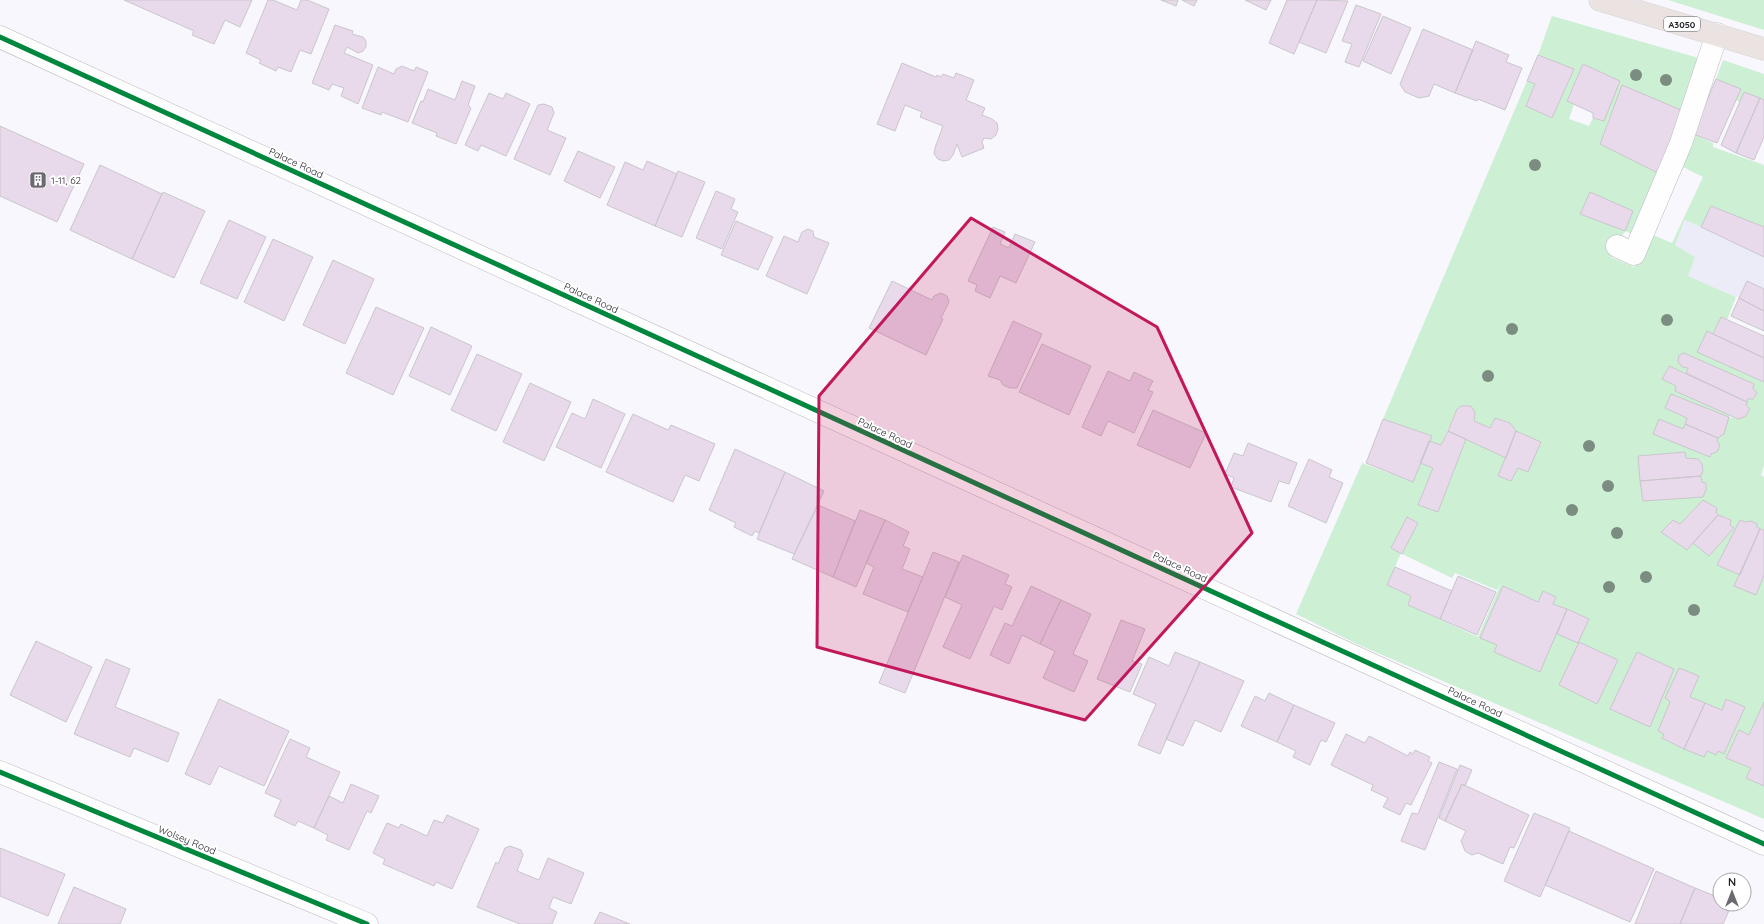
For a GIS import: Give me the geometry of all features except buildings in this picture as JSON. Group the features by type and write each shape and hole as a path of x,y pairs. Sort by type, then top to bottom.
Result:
{"main road":[{"name":"A3050","path":"1600,0 1764,49"}],"street":[{"path":"1617,246 1634,254 1681,143 1717,34"},
{"name":"Palace Road","path":"0,37 1764,844"},
{"name":"Wolsey Road","path":"0,772 367,924"}],"highlighted area":[{"path":"971,218 1157,327 1252,533 1085,720 817,647 819,396"}],"shaded area":[{"path":"1686,220 1764,257 1764,289 1747,281 1739,298 1688,276 1695,257 1675,245"}],"green space":[{"path":"1668,0 1764,0 1764,30"},
{"path":"1552,16 1702,59 1688,113 1623,86 1607,123 1600,144 1662,175 1637,236 1625,231 1611,257 1634,267 1651,234 1672,243 1703,177 1679,165 1693,134 1713,143 1713,147 1764,165 1764,227 1711,206 1703,226 1701,227 1685,220 1675,245 1695,257 1688,276 1736,297 1727,320 1721,317 1713,334 1698,352 1764,382 1764,466 1761,475 1764,477 1764,530 1757,527 1757,524 1740,520 1717,565 1740,575 1734,586 1756,594 1764,575 1764,702 1749,735 1739,730 1726,758 1751,768 1746,778 1764,786 1764,819 1359,645 1296,614 1362,463 1413,482 1420,463 1433,468 1418,504 1438,512 1466,439 1506,458 1498,476 1511,481 1518,468 1528,471 1541,442 1516,431 1510,423 1495,418 1490,428 1474,421 1475,412 1461,406 1457,409 1441,445 1429,441 1432,436 1383,419 1527,81 1535,84 1526,106 1552,118 1574,69 1538,55","holes":["1583,64 1620,81 1603,121 1593,118 1589,126 1569,119 1574,104 1567,101","1590,192 1633,211 1625,231 1580,214","1684,353 1754,384 1753,388 1757,393 1753,399 1748,399 1746,405 1750,409 1745,417 1738,419 1729,417 1729,415 1675,391 1676,386 1662,379 1668,366 1686,373 1688,368 1682,367 1678,362 1679,355","1671,394 1728,417 1710,457 1653,434 1659,419 1683,429 1687,418 1665,408","1684,452 1686,458 1698,459 1702,464 1702,482 1706,483 1706,490 1701,497 1643,501 1638,456","1703,500 1716,508 1716,512 1721,517 1726,517 1731,520 1730,525 1734,528 1709,556 1693,543 1687,550 1661,532 1673,520 1680,524","1407,517 1418,523 1402,554 1452,578 1455,573 1497,590 1501,583 1478,637 1408,605 1411,596 1387,585 1401,553 1391,548"]},
{"path":"1723,60 1764,74 1764,100 1744,92 1740,102 1736,100 1741,89 1716,79"}],"cycle path":[{"path":"0,37 1764,844"},
{"path":"0,772 367,924"}],"place":[{"name":"1-11, 62","path":"38,180"}]}
